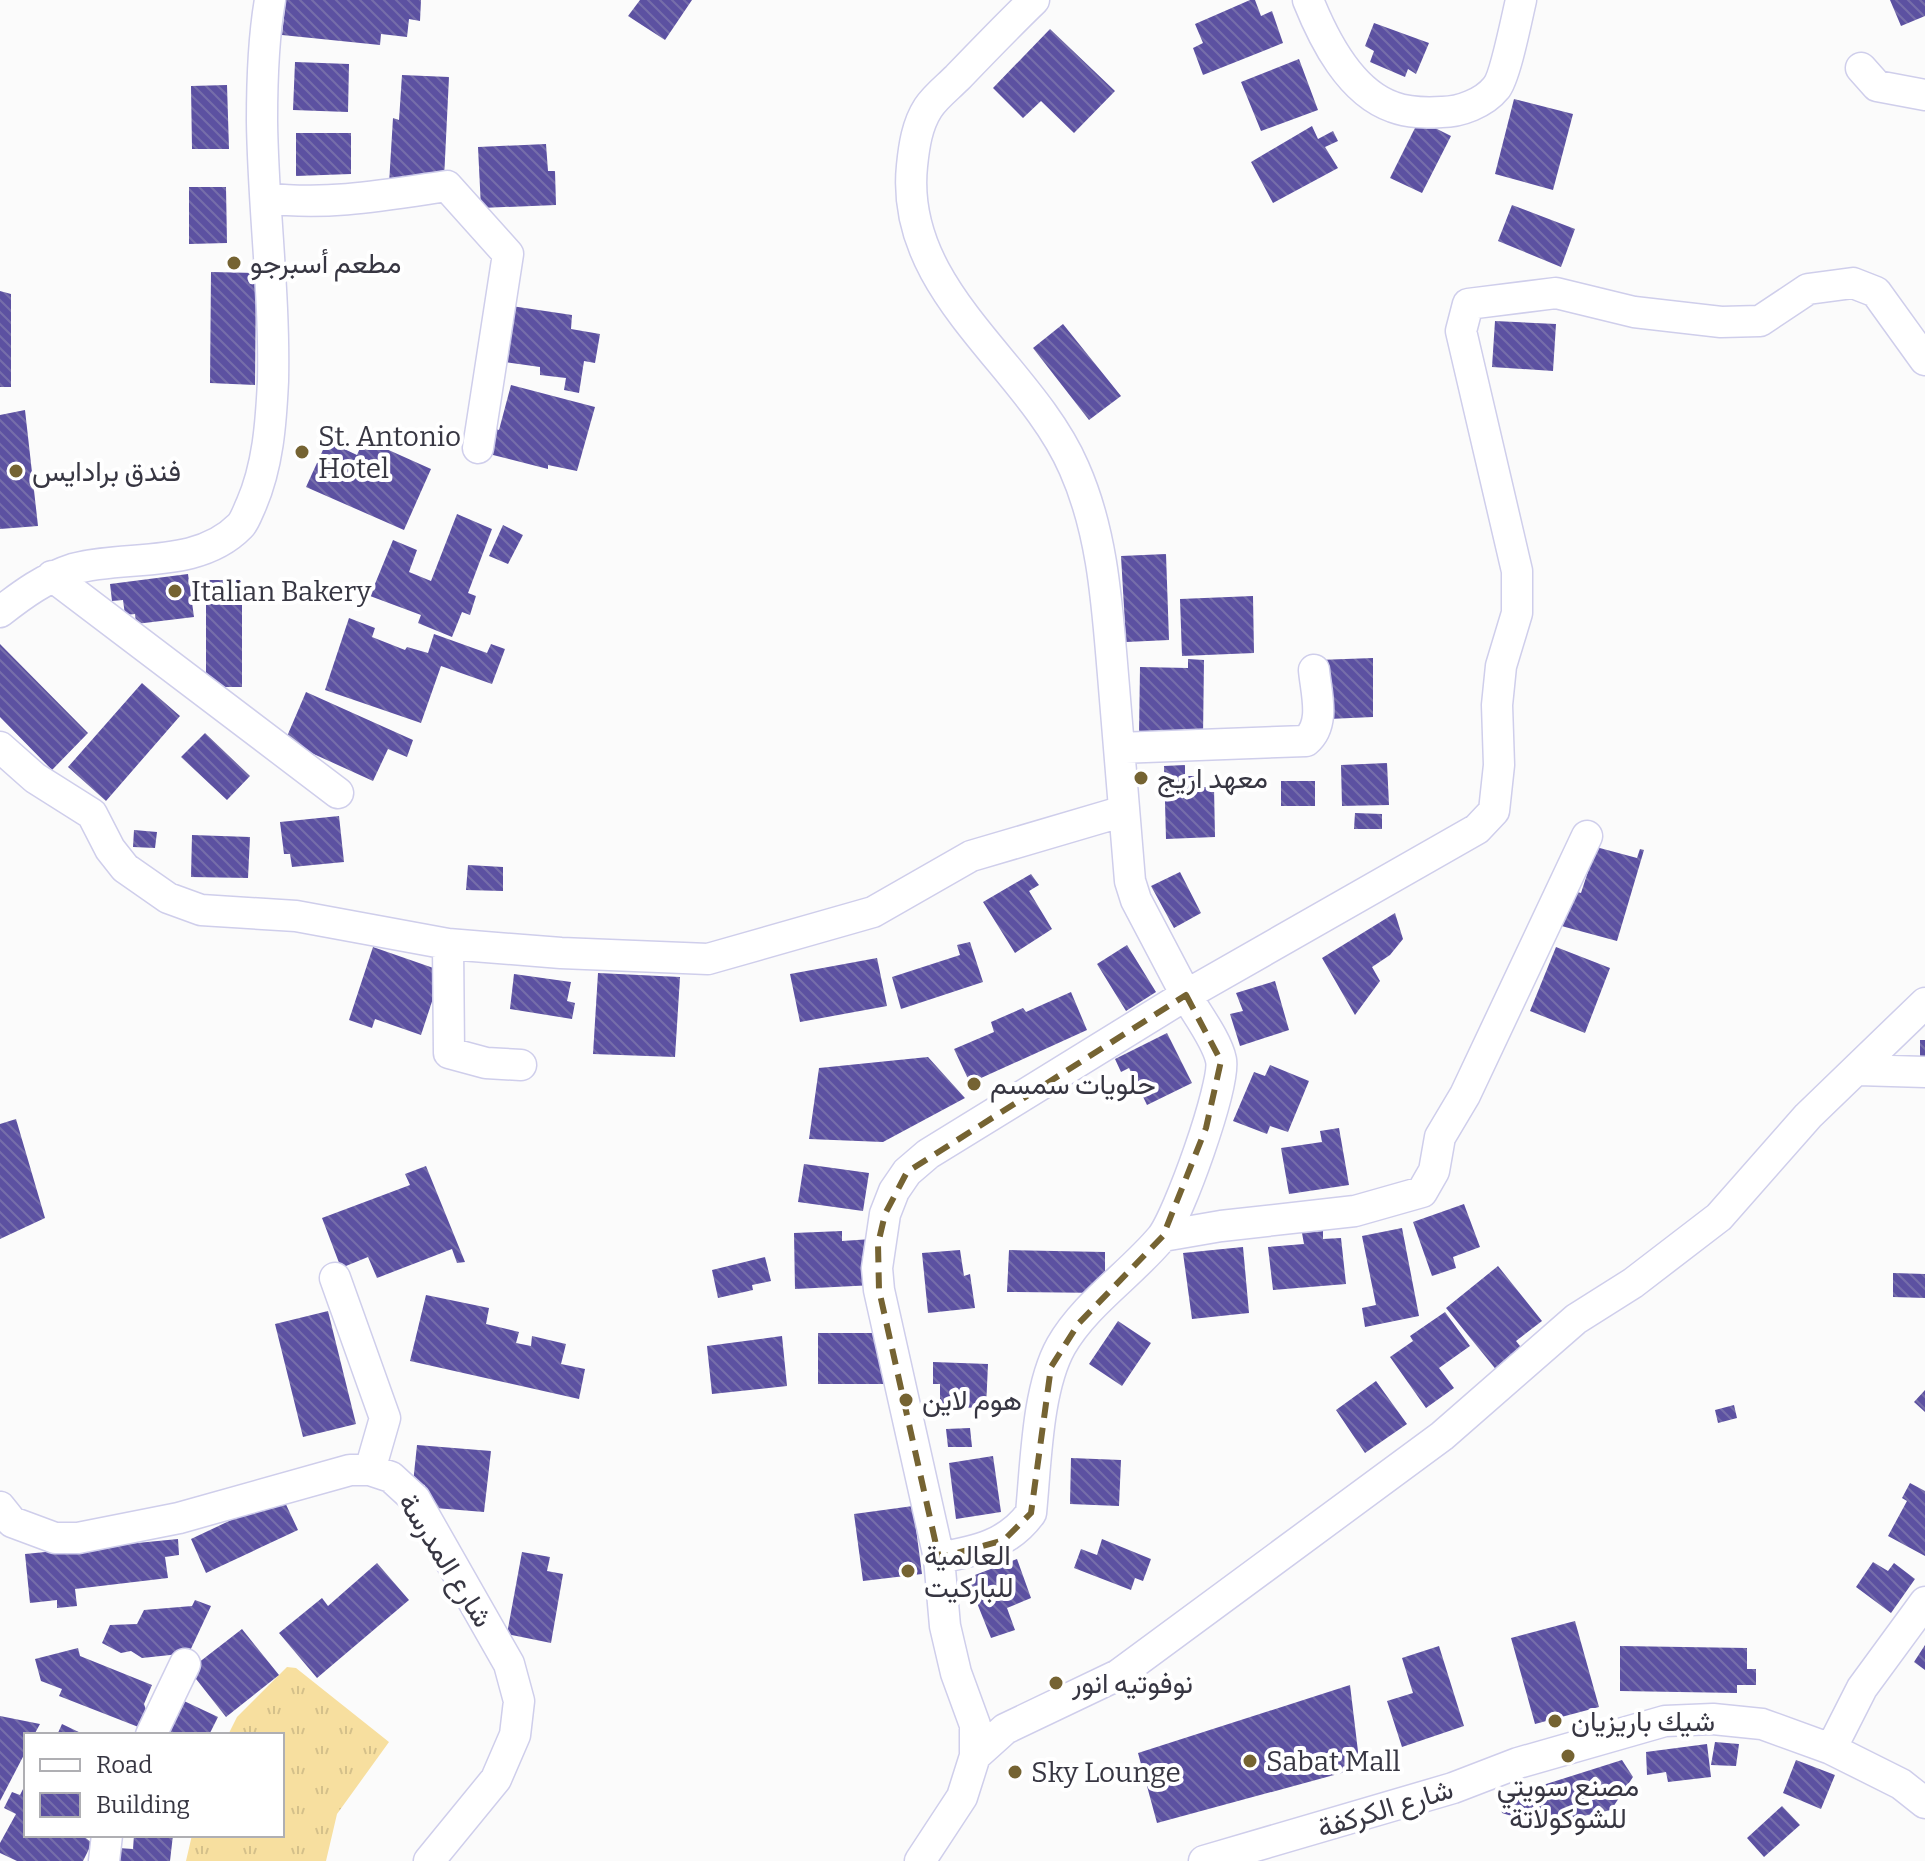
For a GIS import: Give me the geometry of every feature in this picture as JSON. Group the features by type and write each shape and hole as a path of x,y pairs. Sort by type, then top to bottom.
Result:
{"street":[{"path":"0,612 52,576 93,565 162,558 197,550 242,525 256,493 267,452 272,410 274,348 266,198 263,44 270,0"},
{"path":"939,1558 970,1552 1004,1540 1020,1528 1031,1513 1044,1392 1051,1367 1079,1323 1163,1236 1206,1128 1221,1070 1218,1053 1136,900 1130,881 1106,599 1097,541 1074,467 1052,427 975,330 934,271 919,238 912,208 910,180 914,142 928,108 1034,0"},
{"path":"1308,0 1323,36 1354,81 1391,107 1415,113 1450,112 1477,103 1498,87 1521,0"},
{"path":"1861,68 1877,86 1925,95"},
{"path":"266,198 316,202 363,199 447,186 508,254 478,448"},
{"path":"920,1861 962,1797 975,1756 975,1725 956,1673 945,1626 939,1558 879,1290 878,1244 885,1214 894,1191 907,1172 928,1154 1186,995 1477,829 1494,811 1499,765 1497,705 1501,666 1517,613 1517,571 1461,331 1468,304 1556,293 1634,312 1721,322 1760,321 1808,289 1853,283 1876,292 1925,360"},
{"path":"52,576 338,793"},
{"path":"1119,748 1306,741 1315,734 1319,721 1314,670"},
{"path":"0,747 35,778 92,814 110,849 125,868 168,898 201,910 324,920 448,944 561,953 708,959 873,912 971,856 1124,811"},
{"path":"1163,1236 1221,1226 1355,1211 1422,1192 1434,1171 1440,1137 1465,1095 1587,836"},
{"path":"448,944 449,1053 486,1063 521,1065"},
{"path":"975,1756 1005,1729 1118,1675 1442,1436 1576,1319 1633,1283 1719,1217 1808,1116 1925,1003"},
{"path":"1858,1070 1925,1072"},
{"path":"335,1278 385,1418 370,1470"},
{"name":"شارع المدرسة","path":"0,1507 12,1522 55,1538 101,1535 179,1518 350,1470 370,1470 391,1477 415,1499 509,1664 519,1701 515,1735 496,1779 429,1861"},
{"path":"1831,1749 1862,1688 1925,1602"},
{"path":"152,1733 185,1664"},
{"name":"شارع الكركفة","path":"1204,1861 1453,1788 1518,1763 1665,1721 1713,1719 1762,1724 1831,1749 1901,1784 1925,1803"},
{"path":"104,1861 107,1837"}],"highlighted area":[{"path":"1186,995 1221,1061 1206,1128 1163,1236 1079,1323 1051,1367 1031,1513 1004,1540 939,1558 879,1290 878,1244 885,1214 907,1172"}],"green space":[{"path":"287,1667 296,1668 389,1742 337,1814 326,1861 186,1861 192,1837 284,1837 284,1733 229,1733 237,1717"}],"building":[{"path":"286,0 421,0 420,21 409,19 407,37 381,34 380,45 282,35"},
{"path":"640,0 692,0 665,40 628,16"},
{"path":"1255,0 1261,16 1272,11 1283,43 1203,75 1193,48 1203,43 1195,24"},
{"path":"1890,0 1925,0 1925,16 1901,26"},
{"path":"1374,23 1429,43 1416,74 1408,69 1405,77 1370,62 1374,51 1365,46"},
{"path":"1050,29 1115,91 1074,133 1041,101 1023,118 993,88"},
{"path":"1299,59 1318,110 1261,131 1241,82"},
{"path":"295,62 349,64 348,112 293,110"},
{"path":"402,75 449,77 444,179 389,184 393,118 399,120"},
{"path":"227,85 229,149 192,149 191,86"},
{"path":"1514,99 1573,114 1553,190 1495,174"},
{"path":"1419,120 1451,136 1422,193 1390,178"},
{"path":"1312,126 1318,139 1333,131 1338,141 1325,147 1338,168 1273,203 1251,162"},
{"path":"296,133 351,133 351,174 296,176"},
{"path":"546,144 548,171 555,171 556,205 481,208 478,147"},
{"path":"189,187 226,187 227,243 189,244"},
{"path":"1512,205 1575,229 1561,267 1498,241"},
{"path":"211,272 256,273 255,385 210,383"},
{"path":"0,291 11,294 11,387 0,387"},
{"path":"505,305 572,315 571,329 600,334 595,363 584,361 579,393 564,390 566,378 540,375 540,367 497,361"},
{"path":"1495,321 1556,324 1553,371 1492,367"},
{"path":"1063,324 1121,396 1089,420 1033,348"},
{"path":"511,385 595,407 577,471 548,465 548,469 481,452 487,426 499,430"},
{"name":"فندق برادايس","path":"25,410 38,526 0,529 0,415"},
{"path":"364,439 431,469 404,530 306,487 327,441 357,455"},
{"path":"457,514 492,529 468,593 476,596 470,615 462,612 452,637 418,623 421,615 370,596 393,540 417,550 409,572 431,581"},
{"path":"503,525 523,535 508,564 489,556"},
{"path":"1166,554 1169,640 1126,642 1121,556"},
{"path":"188,574 194,617 136,624 135,614 125,615 123,600 112,601 110,584"},
{"path":"206,580 242,580 242,687 206,687"},
{"path":"1253,596 1254,653 1182,656 1180,599"},
{"path":"349,618 375,628 372,637 405,650 407,647 428,653 434,634 487,653 491,644 505,649 492,684 441,666 421,723 325,690"},
{"path":"0,644 88,733 52,770 0,717"},
{"path":"1373,658 1373,717 1329,719 1318,660"},
{"path":"1188,659 1204,660 1203,737 1139,735 1140,667 1188,668"},
{"path":"142,683 180,716 106,801 68,767"},
{"path":"306,692 413,740 407,757 388,749 373,781 285,741"},
{"path":"205,733 250,776 227,800 181,757"},
{"path":"1387,763 1389,805 1342,806 1341,765"},
{"path":"1185,765 1185,776 1198,776 1200,787 1214,787 1215,837 1166,839 1164,766"},
{"path":"1281,781 1315,781 1315,806 1281,806"},
{"path":"1355,813 1382,814 1382,829 1354,829"},
{"path":"339,816 344,862 292,867 290,854 284,854 280,822"},
{"path":"134,830 157,832 155,848 133,847"},
{"path":"192,835 250,837 248,878 191,877"},
{"path":"1596,847 1637,858 1640,849 1644,850 1617,941 1554,924 1564,889 1581,893"},
{"path":"468,865 503,867 503,891 466,890"},
{"path":"1180,872 1201,913 1174,928 1151,886"},
{"path":"1031,874 1039,885 1029,891 1052,929 1015,953 983,902"},
{"path":"1395,913 1403,939 1390,955 1372,967 1380,981 1355,1015 1322,958"},
{"path":"970,942 983,982 901,1009 892,977 960,955 957,945"},
{"path":"1127,945 1156,992 1126,1011 1097,964"},
{"path":"373,947 442,971 421,1035 375,1019 372,1028 349,1020"},
{"path":"1556,947 1610,968 1585,1033 1530,1011"},
{"path":"877,958 887,1006 800,1022 790,974"},
{"path":"598,973 680,977 675,1057 593,1054"},
{"path":"514,974 571,982 567,1001 575,1003 572,1019 510,1009"},
{"path":"1275,981 1289,1030 1240,1046 1230,1014 1243,1011 1236,993"},
{"path":"1071,992 1087,1030 970,1083 954,1049 994,1032 991,1022 1023,1008 1026,1012"},
{"path":"1167,1033 1192,1083 1147,1105 1129,1068 1121,1072 1115,1059"},
{"path":"1920,1040 1925,1040 1925,1059 1920,1059"},
{"path":"928,1057 965,1098 883,1142 809,1139 819,1068"},
{"path":"1270,1065 1309,1081 1288,1132 1270,1126 1267,1134 1233,1121 1254,1072 1265,1076"},
{"path":"16,1119 45,1218 0,1239 0,1124"},
{"path":"1339,1128 1349,1185 1289,1194 1281,1148 1322,1142 1320,1131"},
{"path":"804,1164 869,1173 863,1211 798,1202"},
{"path":"426,1166 465,1262 457,1263 452,1249 377,1278 368,1257 341,1268 322,1218 410,1185 405,1174"},
{"path":"1464,1204 1480,1247 1453,1257 1456,1268 1432,1276 1413,1222"},
{"path":"1402,1228 1419,1316 1365,1327 1362,1308 1376,1305 1362,1236"},
{"path":"842,1231 842,1241 872,1239 874,1285 795,1289 794,1233"},
{"path":"1323,1231 1323,1239 1341,1238 1346,1284 1273,1290 1268,1247 1304,1244 1302,1233"},
{"path":"1243,1247 1249,1313 1192,1319 1183,1253"},
{"path":"960,1250 964,1276 970,1274 975,1308 928,1313 922,1253"},
{"path":"1009,1250 1105,1252 1105,1293 1007,1292"},
{"path":"765,1257 771,1281 752,1285 753,1290 718,1298 712,1270"},
{"path":"1498,1266 1542,1321 1516,1341 1524,1351 1498,1372 1446,1308"},
{"path":"1893,1273 1925,1274 1925,1298 1893,1297"},
{"path":"426,1295 489,1308 486,1324 519,1332 516,1343 531,1346 532,1336 566,1344 561,1364 585,1369 579,1399 410,1361"},
{"path":"328,1311 356,1424 303,1437 275,1324"},
{"path":"1445,1312 1470,1346 1439,1368 1454,1388 1426,1408 1390,1357 1413,1341 1410,1336"},
{"path":"1118,1321 1151,1343 1122,1386 1089,1364"},
{"path":"818,1333 885,1333 885,1384 818,1384"},
{"path":"782,1336 787,1386 712,1394 707,1346"},
{"path":"933,1362 988,1364 986,1408 940,1407 940,1384 933,1384"},
{"path":"1376,1381 1407,1424 1365,1453 1336,1410"},
{"path":"1925,1390 1925,1412 1914,1402"},
{"path":"1734,1405 1737,1418 1718,1423 1715,1410"},
{"path":"970,1428 972,1447 948,1447 946,1429"},
{"path":"417,1445 491,1451 484,1512 423,1507 425,1485 413,1483"},
{"path":"993,1456 1001,1512 956,1519 949,1463"},
{"path":"1071,1458 1121,1460 1119,1506 1070,1504"},
{"path":"1910,1483 1925,1491 1925,1556 1888,1536 1907,1501 1902,1498"},
{"path":"282,1496 298,1530 206,1573 191,1539"},
{"path":"913,1506 922,1574 863,1581 854,1514"},
{"path":"178,1539 179,1555 165,1557 168,1578 75,1589 77,1606 57,1608 57,1600 30,1603 25,1554"},
{"path":"1102,1539 1151,1559 1143,1581 1135,1578 1131,1590 1074,1568 1081,1549 1097,1555"},
{"path":"522,1552 550,1557 547,1571 563,1574 551,1643 507,1634"},
{"path":"1017,1559 1031,1598 1007,1608 1015,1630 991,1638 967,1578"},
{"path":"1873,1562 1888,1571 1894,1563 1915,1579 1891,1613 1856,1587"},
{"path":"377,1563 409,1600 317,1678 279,1633 322,1598 328,1606"},
{"path":"195,1600 211,1606 189,1653 142,1658 131,1651 121,1653 102,1643 110,1625 137,1624 144,1610 192,1606"},
{"path":"1575,1621 1599,1707 1535,1724 1511,1638"},
{"path":"242,1629 279,1675 226,1717 189,1670"},
{"path":"1925,1645 1925,1670 1914,1662"},
{"path":"1439,1646 1464,1726 1402,1747 1387,1701 1413,1693 1402,1658"},
{"path":"1620,1646 1747,1648 1747,1669 1756,1669 1756,1685 1737,1685 1737,1693 1620,1691"},
{"path":"78,1648 80,1656 152,1685 144,1704 147,1713 141,1728 59,1696 62,1689 41,1681 35,1659"},
{"name":"Sabat Mall","path":"1350,1685 1360,1768 1157,1823 1138,1753"},
{"path":"184,1701 218,1717 210,1733 167,1733"},
{"path":"0,1716 40,1724 35,1733 24,1733 24,1755 0,1801"},
{"path":"62,1724 81,1733 58,1733"},
{"path":"1715,1742 1739,1744 1736,1766 1711,1765"},
{"path":"1707,1744 1711,1777 1668,1782 1666,1772 1647,1775 1646,1752"},
{"path":"1622,1760 1633,1777 1611,1810 1541,1825 1502,1813 1499,1799"},
{"path":"1796,1760 1835,1775 1821,1809 1783,1793"},
{"path":"24,1787 24,1837 84,1837 92,1843 83,1861 17,1861 0,1853 0,1843 16,1814 4,1808 12,1792 20,1795"},
{"path":"1782,1806 1800,1825 1764,1857 1747,1838"},
{"path":"134,1837 173,1837 170,1861 117,1861 118,1848 133,1849"}],"place":[{"name":"مطعم أسبرجو","path":"234,263"},
{"name":"St. Antonio Hotel","path":"302,452"},
{"name":"فندق برادايس","path":"16,471"},
{"name":"Italian Bakery","path":"175,591"},
{"name":"معهد اريج","path":"1141,778"},
{"name":"حلويات سمسم","path":"974,1084"},
{"name":"هوم لاين","path":"906,1400"},
{"name":"العالمية للباركيت","path":"908,1571"},
{"name":"نوفوتيه انور","path":"1056,1683"},
{"name":"شيك باريزيان","path":"1555,1721"},
{"name":"مصنع سويتي للشوكولاتة","path":"1568,1756"},
{"name":"Sabat Mall","path":"1250,1761"},
{"name":"Sky Lounge","path":"1015,1772"}]}
